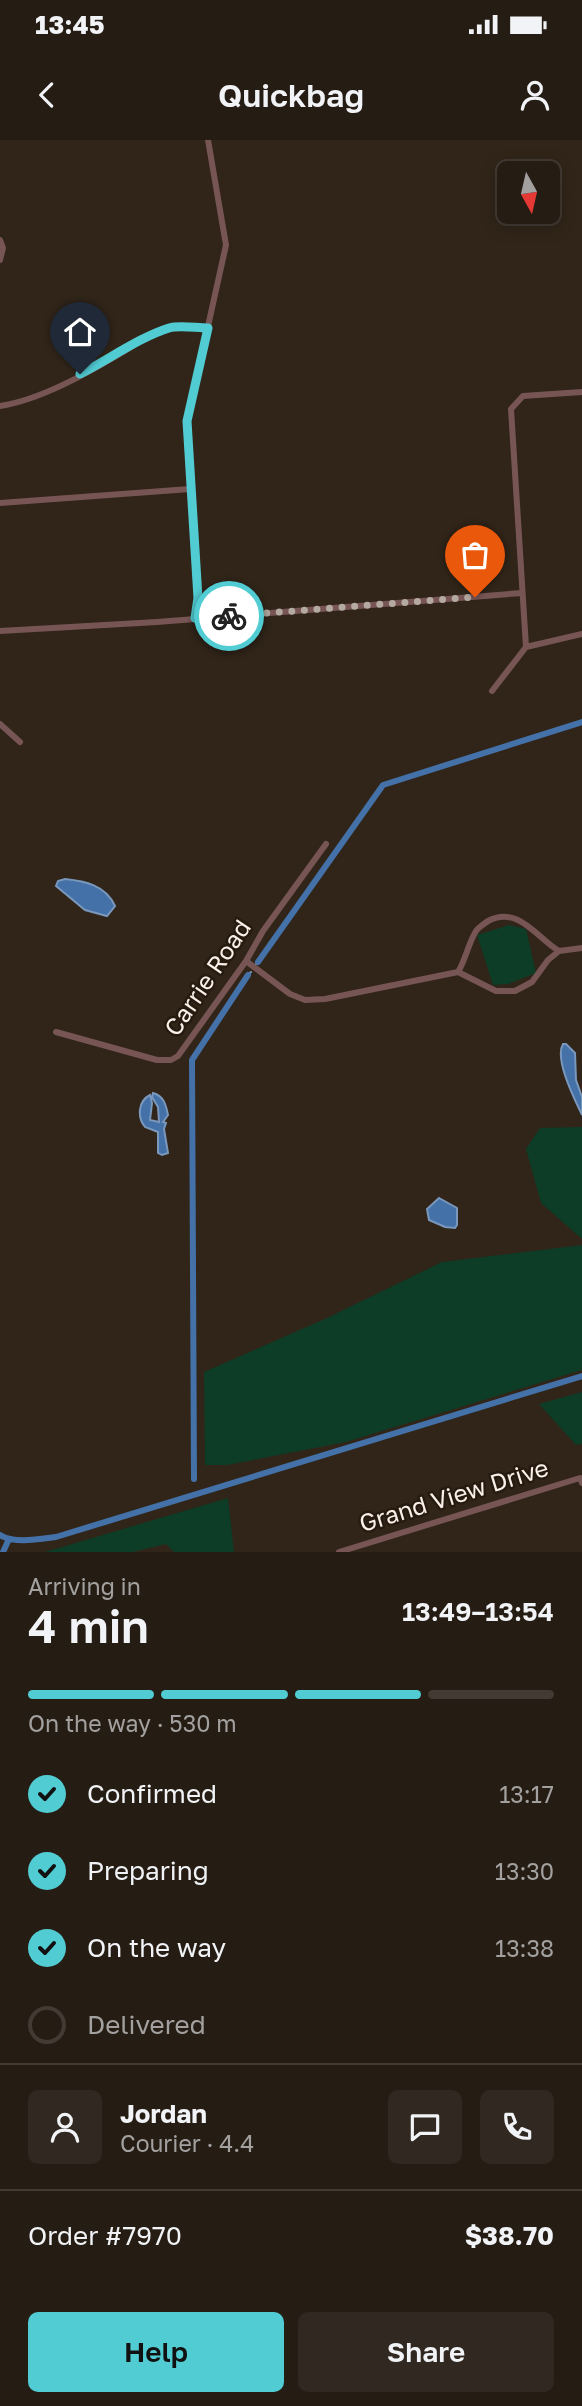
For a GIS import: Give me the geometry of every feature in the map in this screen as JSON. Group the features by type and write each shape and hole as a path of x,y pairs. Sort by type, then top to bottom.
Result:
{"street":[{"path":"195,618 198,598 187,421 226,245 208,140"},
{"path":"0,240 3,247 0,260"},
{"path":"0,406 37,397 122,353 146,337 171,327 208,328"},
{"path":"526,647 511,409 523,396 582,392"},
{"path":"0,503 190,489"},
{"path":"0,631 522,593"},
{"path":"492,691 526,647 582,634"},
{"path":"0,724 20,742"},
{"name":"Carrie Road","path":"56,1032 157,1060 171,1060 185,1049 246,961 263,931 326,844"},
{"path":"457,972 465,961 475,932 495,918 506,916 520,920 559,951"},
{"path":"246,961 290,994 305,1000 325,999 457,972 496,990 515,991 532,982 548,960 559,951 582,948"},
{"name":"Grand View Drive","path":"339,1552 581,1480"}],"green space":[{"path":"509,925 526,929 536,973 508,984 493,985 477,935"},
{"path":"582,1127 582,1239 541,1203 526,1149 540,1128"},
{"path":"582,1245 582,1370 346,1442 227,1465 205,1465 204,1372 327,1318 442,1262"},
{"path":"582,1392 582,1444 576,1445 539,1404"},
{"path":"228,1498 234,1552 174,1552 166,1544 133,1552 45,1552"}],"water":[{"path":"65,879 87,883 100,889 115,906 107,916 85,910 56,886 58,881"},
{"path":"563,1044 575,1053 582,1115 563,1069"},
{"path":"153,1093 162,1099 168,1115 163,1122 166,1123 164,1129 168,1153 162,1155 158,1153 158,1132 145,1127 140,1114 143,1101 150,1095 150,1120 159,1122"},
{"path":"439,1198 457,1208 455,1228 429,1220 427,1209"}],"waterway":[{"path":"258,962 383,785 582,722"},
{"path":"248,975 251,972"},
{"path":"194,1479 192,1060 248,975"},
{"path":"0,1535 20,1540 56,1537 582,1376"},
{"path":"3,1552 9,1539"}],"way so far":[{"path":"229,616 475,597"}],"route":[{"path":"80,374 122,353 146,337 171,327 208,328 187,421 198,598 195,618 229,616"}]}
